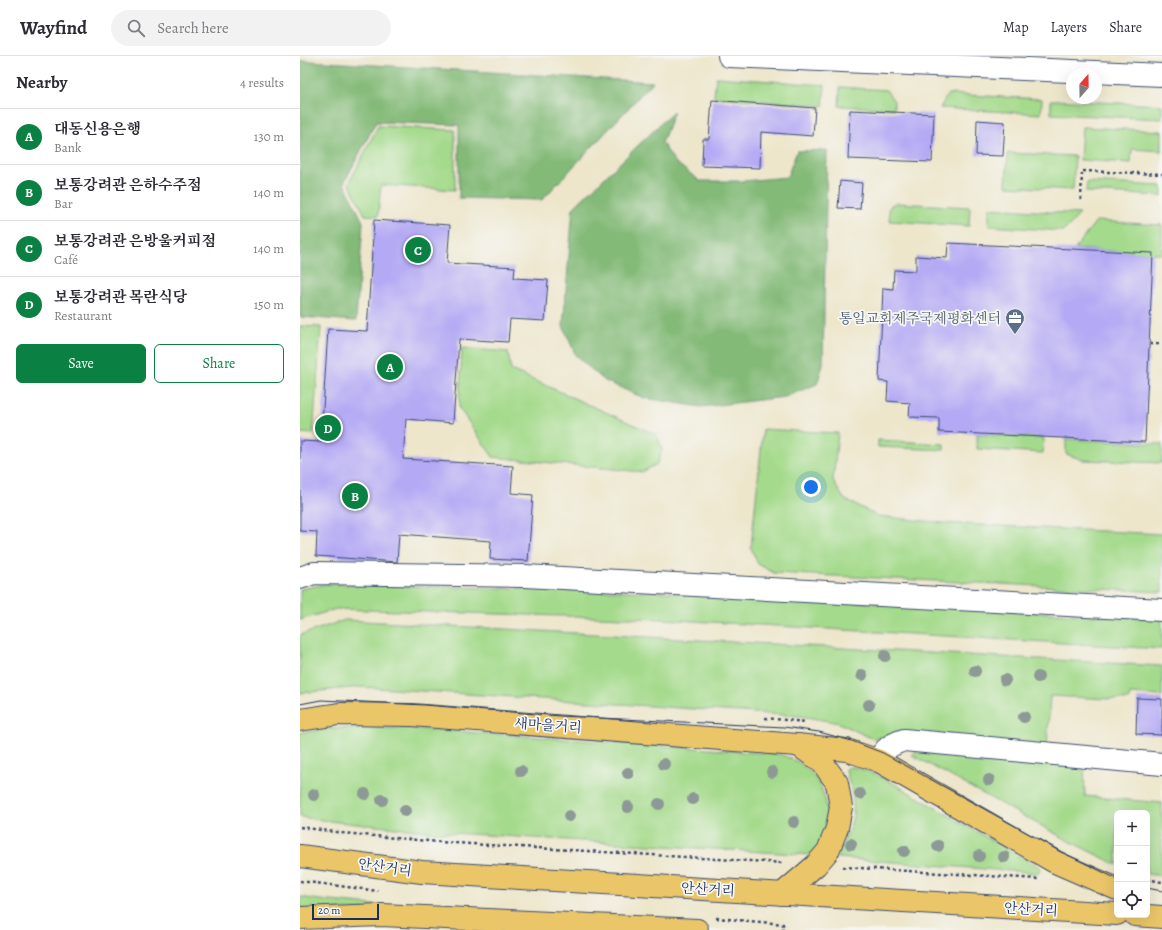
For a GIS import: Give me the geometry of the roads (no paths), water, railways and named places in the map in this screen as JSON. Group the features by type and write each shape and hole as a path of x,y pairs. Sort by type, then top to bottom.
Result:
{"main road":[{"name":"새마을거리","path":"300,720 339,714 412,715 797,744 847,750 879,761 1056,862 1114,888"},
{"path":"782,894 816,865 828,851 837,828 841,807 837,783 822,762 797,744"},
{"name":"안산거리","path":"300,856 422,872 1114,914"},
{"path":"1150,904 1162,909"},
{"path":"300,918 382,915 705,924"},
{"path":"1150,916 1162,917"}],"street":[{"path":"730,56 1162,75"},
{"path":"300,578 314,573 525,576 1162,610"},
{"path":"879,761 882,752 892,744 904,740 1162,764"}],"tram line":[{"path":"300,704 321,700 425,705 561,716 784,727 819,732 852,741 883,753 1062,852 1114,878"},
{"path":"1150,889 1162,891"}],"place":[{"name":"보통강려관 은방울커피점","path":"418,250"},
{"name":"통일교회제주국제평화센터","path":"1015,335"},
{"name":"대동신용은행","path":"390,367"},
{"name":"보통강려관 목란식당","path":"328,428"},
{"name":"보통강려관 은하수주점","path":"355,496"}]}
